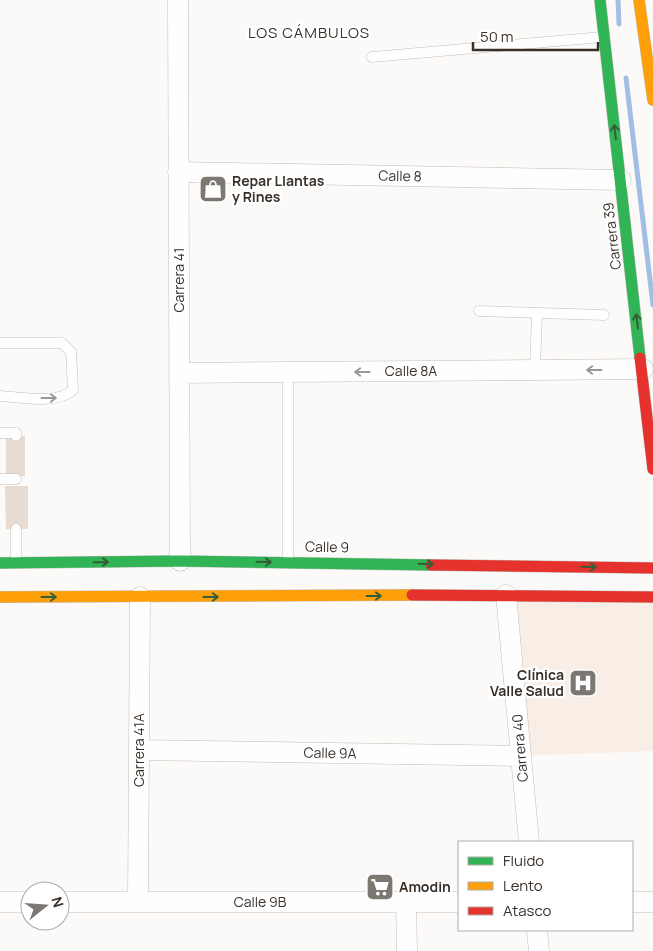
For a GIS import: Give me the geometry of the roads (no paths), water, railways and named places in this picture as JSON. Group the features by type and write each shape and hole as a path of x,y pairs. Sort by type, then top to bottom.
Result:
{"main road":[{"name":"Carrera 39","path":"600,0 653,469"},
{"path":"639,0 653,100"},
{"path":"631,39 643,27"},
{"path":"607,63 619,51"},
{"name":"Calle 9","path":"0,563 180,561 653,568"},
{"path":"0,597 506,595 601,598 653,597"}],"street":[{"name":"Carrera 41","path":"178,0 180,561"},
{"name":"Calle 8","path":"178,172 620,180"},
{"name":"Calle 8A","path":"179,373 643,369"},
{"name":"Carrera 40","path":"506,595 529,841"},
{"name":"Carrera 41A","path":"138,902 140,597"},
{"name":"Calle 9A","path":"139,750 521,756"},
{"path":"0,902 20,902"},
{"name":"Calle 9B","path":"70,902 458,902"},
{"path":"406,902 407,951"},
{"path":"633,902 653,902"},
{"path":"537,931 539,951"}],"lane":[{"path":"372,56 604,37"},
{"path":"479,311 604,315"},
{"path":"536,370 537,313"},
{"path":"0,343 62,343 71,352 73,390 65,397 53,398 0,396"},
{"path":"288,372 288,562"},
{"path":"0,432 16,432 16,436"},
{"path":"0,479 16,480"},
{"path":"16,529 16,563"}],"waterway":[{"path":"618,0 619,24"},
{"path":"626,78 653,305"}],"place":[{"name":"Repar Llantas y Rines","path":"213,189"},
{"name":"Clínica Valle Salud","path":"583,683"},
{"name":"Amodin","path":"380,887"}],"district":[{"name":"LOS CÁMBULOS","path":"309,33"}]}
